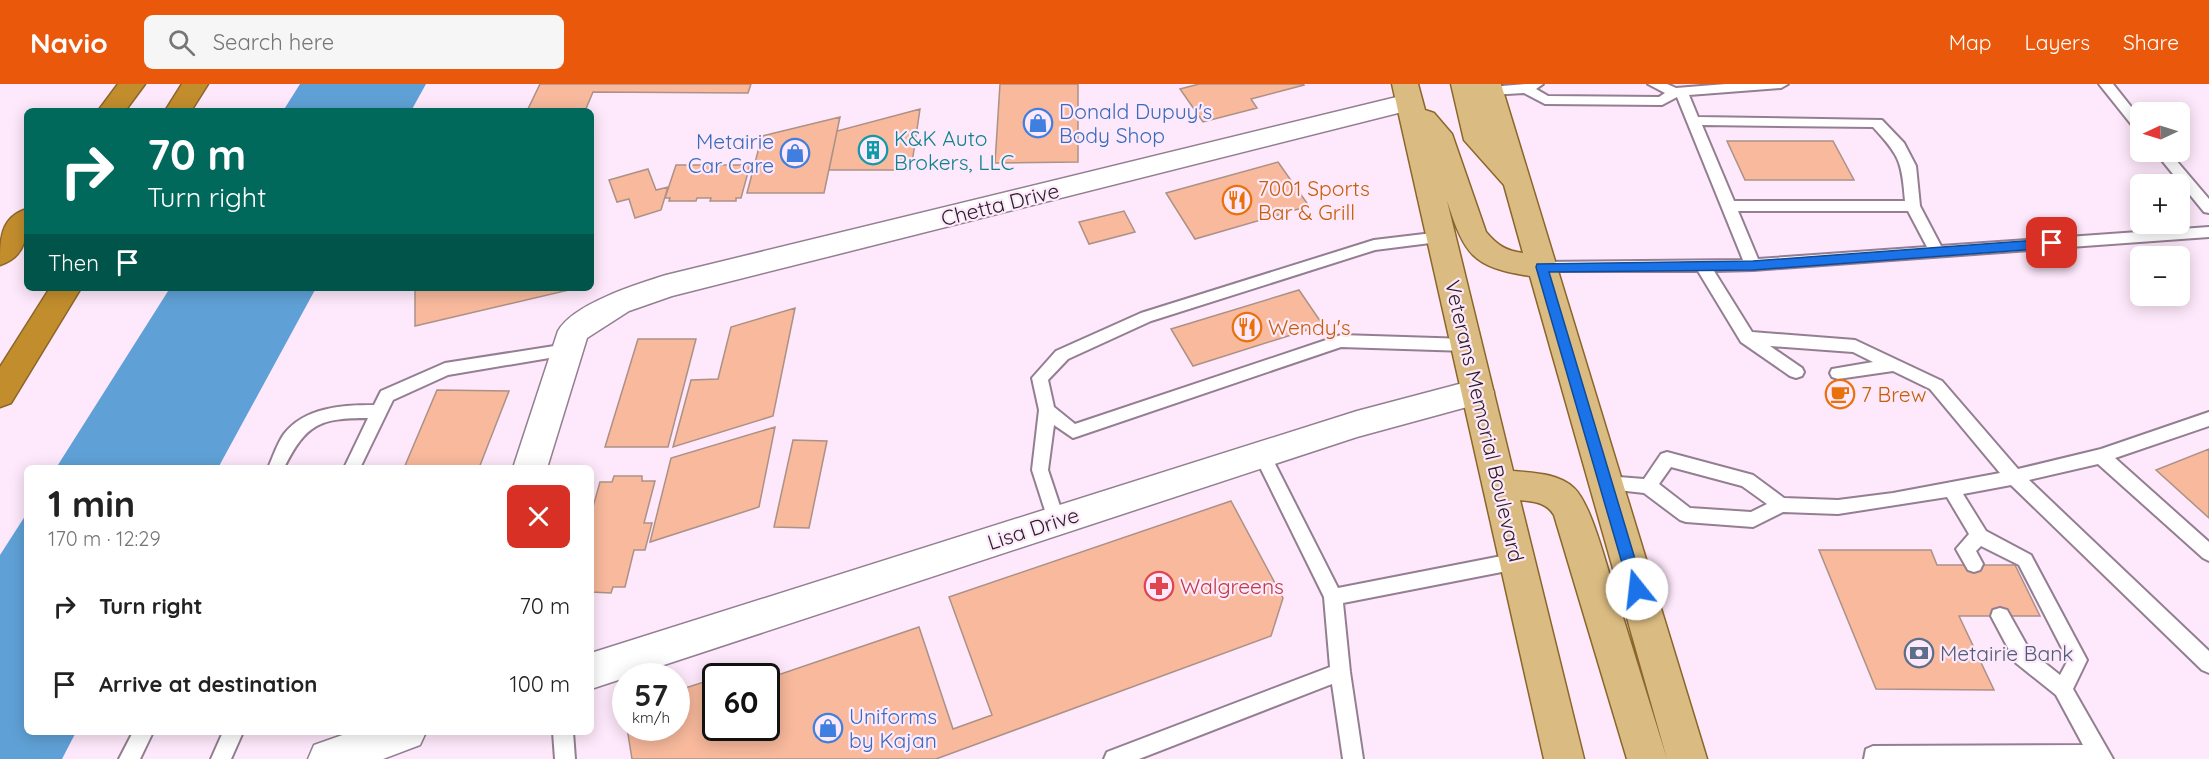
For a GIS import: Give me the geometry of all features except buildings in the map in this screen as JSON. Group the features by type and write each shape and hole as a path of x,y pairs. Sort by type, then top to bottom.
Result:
{"highway":[{"path":"113,108 132,84"},
{"path":"180,108 195,84"},
{"path":"0,254 24,223"},
{"path":"0,394 64,291"}],"main road":[{"path":"1481,86 1518,187 1687,759"},
{"path":"1407,93 1438,134 1473,236 1485,251 1503,261 1542,267"},
{"name":"Veterans Memorial Boulevard","path":"1407,93 1564,759"},
{"path":"1499,484 1548,489 1562,498 1570,510 1647,759"}],"street":[{"name":"Chetta Drive","path":"531,465 574,331 618,303 666,286 1407,93"},
{"name":"Lisa Drive","path":"594,670 1380,417 1478,392"},
{"path":"328,759 397,735"}],"lane":[{"path":"1655,84 1678,92 1694,121 1753,265"},
{"path":"1481,86 1531,87 1545,100 1662,101 1678,92 1702,87 1781,84"},
{"path":"2106,84 2130,114"},
{"path":"1694,121 1877,123 1899,146 1909,166 1913,206 1938,252"},
{"path":"2170,162 2209,208"},
{"path":"1728,206 1913,206"},
{"path":"1542,267 1753,265 2209,232"},
{"path":"1056,521 1041,470 1047,410 1040,378 1062,355 1146,317 1374,245 1441,237"},
{"path":"1702,266 1747,338 1796,372"},
{"path":"1747,338 1855,346 1936,385 2014,477 2209,664"},
{"path":"1047,410 1073,431 1341,341 1467,345"},
{"path":"353,465 377,412 387,396 445,369 567,350"},
{"path":"1838,373 1895,365"},
{"path":"278,465 291,439 313,419 350,411 377,412"},
{"path":"1606,483 1648,486 1686,515 1753,520 1781,505 1838,507 1893,500 2014,477 2101,456 2209,419"},
{"path":"1262,455 1333,597 1340,672 1353,759"},
{"path":"2101,456 2209,553"},
{"path":"1648,486 1666,459 1747,480 1781,505"},
{"path":"1951,489 1980,536 2025,560 2078,660 2063,689"},
{"path":"1974,564 1965,549 1980,536"},
{"path":"1333,597 1517,561"},
{"path":"1873,756 2101,756 2063,689 2023,657 2000,616"},
{"path":"1114,759 1340,672"},
{"path":"129,759 141,735"},
{"path":"221,759 232,735"},
{"path":"563,735 565,759"}],"water":[{"path":"300,84 426,84 413,108 285,108"},
{"path":"168,291 314,291 220,465 58,465"},
{"path":"24,518 24,735 74,735 62,759 0,759 0,555"}],"place":[{"name":"Donald Dupuy's Body Shop","path":"1038,123"},
{"name":"K&K Auto Brokers, LLC","path":"873,150"},
{"name":"Metairie Car Care","path":"795,153"},
{"name":"7001 Sports Bar & Grill","path":"1237,200"},
{"name":"Wendy's","path":"1247,327"},
{"name":"7 Brew","path":"1840,394"},
{"name":"Walgreens","path":"1159,586"},
{"name":"Metairie Bank","path":"1919,653"},
{"name":"Uniforms by Kajan","path":"828,728"}],"route":[{"path":"1637,589 1542,267 1753,265 2052,243"}]}
